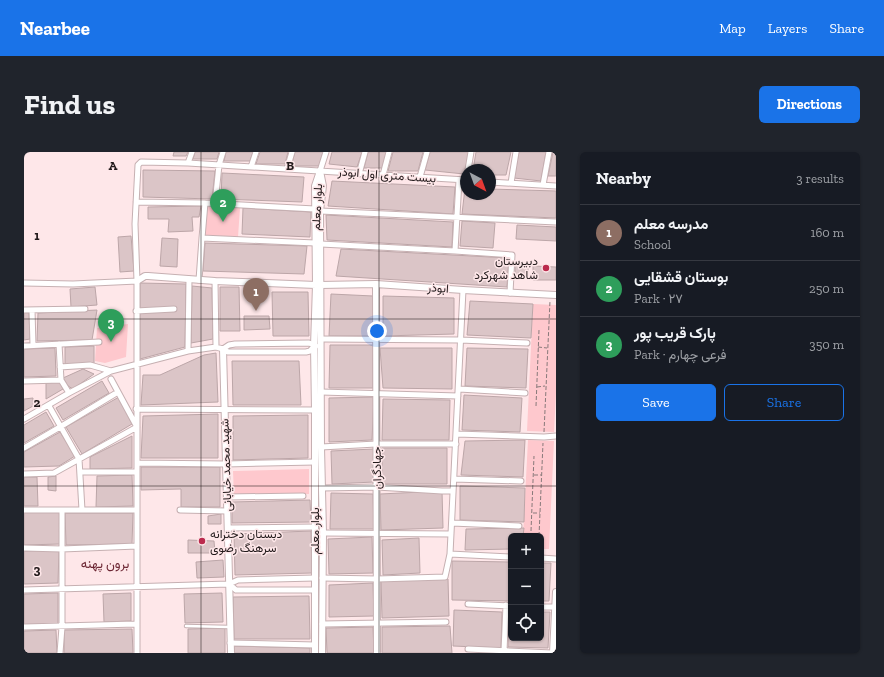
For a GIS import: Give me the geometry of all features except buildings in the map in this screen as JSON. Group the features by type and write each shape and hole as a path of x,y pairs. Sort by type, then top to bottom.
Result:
{"street":[{"path":"188,163 192,152"},
{"path":"215,204 219,165 223,152"},
{"path":"251,167 256,152"},
{"path":"286,169 292,152"},
{"path":"320,171 326,152"},
{"path":"359,174 365,152"},
{"path":"383,175 389,152"},
{"path":"420,178 427,152"},
{"path":"469,164 471,152"},
{"path":"511,183 516,152"},
{"path":"543,185 549,152"},
{"name":"بیست متری اول ابوذر","path":"136,202 138,165 140,162 188,163 459,180"},
{"name":"بلوار معلم","path":"319,578 323,533 322,488 319,472 315,462 315,410 318,346 318,210 322,186 320,171"},
{"path":"455,251 459,180"},
{"path":"496,182 556,186"},
{"path":"137,653 136,202 205,203 556,222"},
{"path":"200,280 205,203"},
{"path":"202,238 318,243 512,255 510,293"},
{"name":"ابوذر","path":"137,281 145,276 215,281 318,285 376,284 553,295"},
{"path":"188,351 189,279"},
{"path":"24,283 73,284 137,281"},
{"path":"215,281 219,348"},
{"name":"جهادگران","path":"376,284 377,653"},
{"name":"بلوار معلم","path":"315,653 319,578 315,527 321,447 321,392 318,346 321,339 318,285"},
{"path":"24,590 229,584 238,580 445,577 450,554 452,523 463,290"},
{"path":"24,310 85,308"},
{"path":"136,310 174,309"},
{"path":"32,310 33,345"},
{"path":"321,339 461,340 527,343"},
{"path":"24,346 99,342"},
{"path":"24,420 69,393 111,371 188,351 219,348 235,344 309,343 318,346"},
{"path":"59,344 61,380 69,393"},
{"path":"219,348 228,352 306,352 318,346"},
{"name":"شهید محمد خیابانی","path":"219,348 224,410 228,528 229,627 231,653"},
{"path":"60,367 90,365 111,371"},
{"path":"111,379 136,427"},
{"path":"24,381 61,380"},
{"path":"459,390 525,393"},
{"path":"24,448 118,392"},
{"path":"321,392 458,396"},
{"path":"49,406 79,459 82,510"},
{"path":"136,409 315,410"},
{"path":"24,474 54,473 136,427"},
{"path":"457,434 544,437 556,436"},
{"path":"321,447 376,444 456,444"},
{"path":"137,463 226,464 315,462"},
{"path":"80,472 137,472"},
{"path":"454,479 521,481"},
{"path":"322,488 377,488 442,492 454,491"},
{"path":"227,497 303,496"},
{"path":"24,510 137,510"},
{"path":"60,653 62,627 62,510"},
{"path":"180,510 227,511"},
{"path":"452,523 519,526"},
{"path":"228,528 315,527"},
{"path":"323,533 451,534"},
{"path":"24,548 62,549 137,546"},
{"path":"450,554 508,557"},
{"path":"544,558 556,558"},
{"path":"229,584 236,590 319,590"},
{"name":"بلوار معلم","path":"319,590 322,624 322,653"},
{"path":"468,649 552,653 555,633 556,592"},
{"path":"468,604 508,606"},
{"path":"544,607 556,607"},
{"path":"504,651 508,615"},
{"path":"322,624 446,622"},
{"path":"24,627 136,624"},
{"path":"230,643 315,645"}],"lane":[{"path":"186,626 229,627"}],"path":[{"path":"539,533 548,348 553,295"},
{"path":"536,406 539,330"},
{"path":"538,347 548,348"},
{"path":"537,386 546,386"},
{"path":"531,531 534,456"},
{"path":"533,475 542,475"},
{"path":"532,513 540,513"}],"shaded area":[{"path":"208,207 240,208 238,237 204,235"},
{"path":"533,304 556,305 556,393 554,432 527,431"},
{"path":"128,324 126,357 105,363 95,361 97,328"},
{"path":"528,440 554,441 549,549 544,549 544,533 523,533"},
{"path":"309,469 309,494 234,496 233,471"}],"place":[{"name":"بوستان قشقایی","path":"223,222"},
{"name":"دبیرستان‌ شاهد شهرکرد","path":"546,268"},
{"name":"مدرسه معلم","path":"256,311"},
{"name":"پارک قریب پور","path":"111,342"},
{"name":"دبستان دخترانه سرهنگ رضوی","path":"202,541"}],"district":[{"name":"برون پهنه","path":"105,563"}]}
